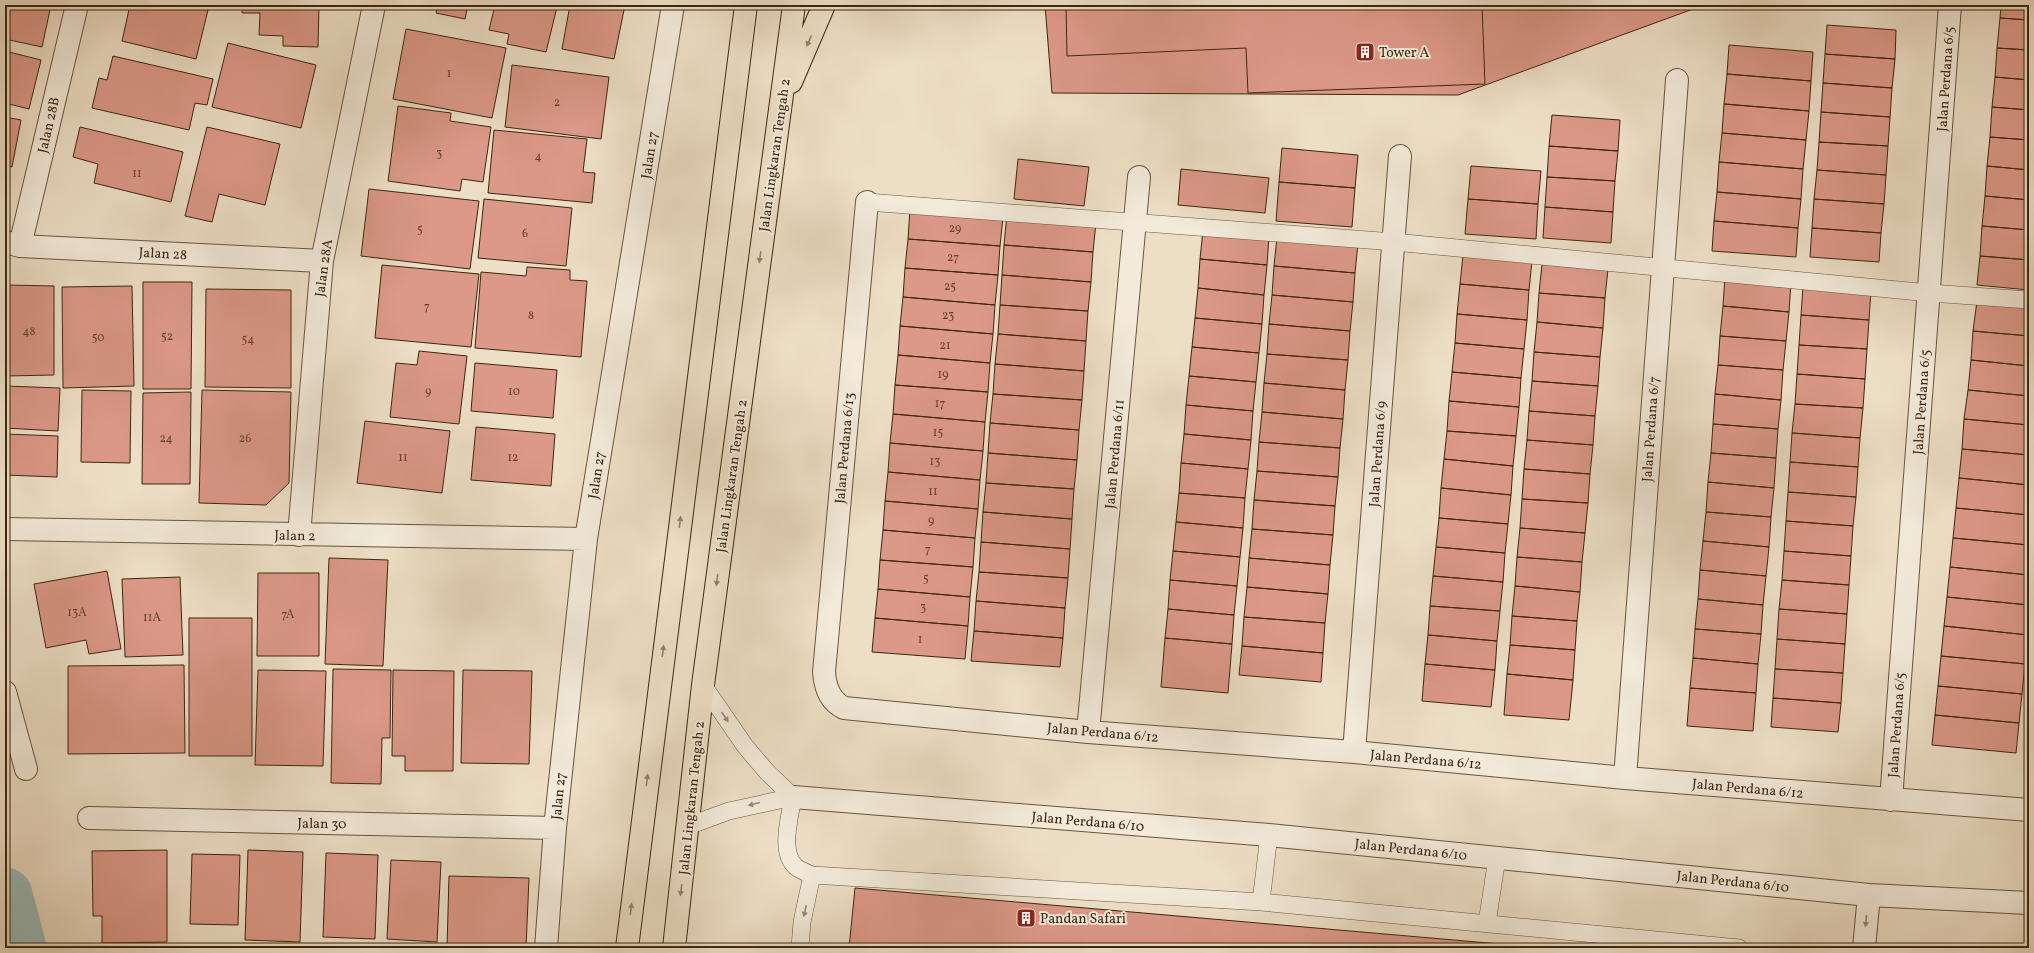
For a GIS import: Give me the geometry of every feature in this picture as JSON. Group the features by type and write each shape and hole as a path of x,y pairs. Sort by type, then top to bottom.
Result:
{"highway":[{"path":"627,948 746,5"},
{"name":"Jalan Lingkaran Tengah 2","path":"674,948 703,685 794,5"},
{"path":"780,107 824,5"}],"street":[{"name":"Jalan 28B","path":"12,244 77,5"},
{"name":"Jalan 28A","path":"299,535 322,261 374,5"},
{"name":"Jalan 27","path":"546,948 555,828 586,539 673,5"},
{"name":"Jalan Perdana 6/5","path":"1891,800 1930,293 1950,5"},
{"name":"Jalan Perdana 6/7","path":"1625,778 1677,80"},
{"name":"Jalan Perdana 6/9","path":"1354,752 1400,156"},
{"name":"Jalan Perdana 6/11","path":"1088,732 1139,177"},
{"name":"Jalan Perdana 6/13","path":"829,694 825,684 824,672 868,202"},
{"name":"Jalan 28","path":"12,244 322,261"},
{"name":"Jalan 2","path":"5,529 586,539"},
{"path":"5,692 26,769"},
{"name":"Jalan Perdana 6/12","path":"829,694 836,704 844,708 1088,732 1354,752 1625,778 2029,810"},
{"name":"Jalan Perdana 6/10","path":"793,797 1269,835 1869,895 2029,903"},
{"name":"Jalan 30","path":"89,818 555,828"},
{"path":"1864,948 1869,895"}],"lane":[{"path":"868,202 1394,242 1930,293 2029,300"},
{"path":"703,685 745,746 767,772 793,797"},
{"path":"688,826 729,811 793,797"},
{"path":"793,797 786,846 789,857 796,867 812,875 1261,902 1739,948"},
{"path":"1261,902 1269,835"},
{"path":"1487,923 1497,858"},
{"path":"800,948 802,922 812,875"}],"building":[{"path":"5,5 51,5 42,47 5,39"},
{"path":"130,5 186,5 208,10 196,59 122,41"},
{"path":"242,5 319,5 318,47 283,46 283,36 259,35 260,13 242,13"},
{"path":"438,5 468,5 465,19 436,13"},
{"path":"495,5 548,5 557,7 546,52 507,44 509,34 489,30"},
{"path":"570,5 625,5 614,59 562,49"},
{"path":"1045,5 1704,5 1458,95 1052,93"},
{"name":"Tower A","path":"1066,5 1482,5 1485,84 1248,93 1246,48 1067,56"},
{"path":"2001,5 2029,5 2029,20 2000,18"},
{"path":"2000,18 2029,20 2029,50 1997,48"},
{"path":"1827,25 1896,30 1895,59 1825,54"},
{"path":"406,29 506,48 492,118 393,99"},
{"path":"228,43 316,65 301,128 212,107"},
{"path":"1729,45 1813,52 1811,81 1727,74"},
{"path":"1997,48 2029,50 2029,80 1995,77"},
{"path":"5,51 41,60 29,109 5,103"},
{"path":"1825,54 1895,59 1892,88 1823,83"},
{"path":"113,56 213,79 207,105 195,103 189,130 92,108 99,78 107,80"},
{"path":"512,65 609,77 601,139 505,127"},
{"path":"1727,74 1811,81 1809,111 1724,104"},
{"path":"1995,77 2029,80 2029,110 1992,107"},
{"path":"1823,83 1892,88 1890,117 1821,112"},
{"path":"1724,104 1809,111 1806,140 1722,133"},
{"path":"398,106 451,113 450,121 491,127 483,182 462,179 460,191 388,181"},
{"path":"1992,107 2029,110 2029,140 1990,137"},
{"path":"1821,112 1890,117 1888,146 1819,142"},
{"path":"1552,115 1620,120 1618,151 1549,146"},
{"path":"5,117 21,120 12,167 5,165"},
{"path":"80,127 183,152 171,202 94,183 98,164 73,157"},
{"path":"207,127 280,144 265,205 219,194 212,222 185,216"},
{"path":"494,130 587,139 583,172 595,173 592,203 488,193"},
{"path":"1722,133 1806,140 1803,169 1719,162"},
{"path":"1990,137 2029,140 2029,170 1987,166"},
{"path":"1819,142 1888,146 1886,175 1817,170"},
{"path":"1549,146 1618,151 1615,181 1547,177"},
{"path":"1282,148 1358,155 1355,188 1279,182"},
{"path":"1018,159 1089,167 1084,206 1014,199"},
{"path":"1719,162 1803,169 1801,199 1717,192"},
{"path":"1471,166 1541,171 1538,204 1468,199"},
{"path":"1987,166 2029,170 2029,200 1985,196"},
{"path":"1181,169 1269,178 1265,213 1178,205"},
{"path":"1817,170 1886,175 1884,204 1814,199"},
{"path":"1547,177 1615,181 1613,212 1545,207"},
{"path":"1279,182 1355,188 1352,227 1276,221"},
{"path":"369,189 479,201 470,269 361,256"},
{"path":"1717,192 1801,199 1798,228 1714,221"},
{"path":"1985,196 2029,200 2029,230 1982,226"},
{"path":"484,199 572,208 566,266 478,258"},
{"path":"1468,199 1538,204 1536,239 1465,234"},
{"path":"1814,199 1884,204 1881,233 1812,228"},
{"path":"1545,207 1613,212 1611,243 1543,238"},
{"path":"910,209 1003,217 1000,246 908,239"},
{"path":"1007,215 1096,222 1093,252 1004,245"},
{"path":"1714,221 1798,228 1796,257 1712,251"},
{"path":"1982,226 2029,230 2029,260 1980,256"},
{"path":"1812,228 1881,233 1879,262 1810,257"},
{"path":"1203,230 1269,236 1267,265 1200,259"},
{"path":"1277,237 1358,243 1355,273 1274,266"},
{"path":"908,239 1000,246 998,275 905,268"},
{"path":"1004,245 1093,252 1091,282 1002,275"},
{"path":"1463,255 1532,261 1529,290 1460,284"},
{"path":"1980,256 2029,260 2029,290 1977,285"},
{"path":"1200,259 1267,265 1264,295 1198,288"},
{"path":"1542,264 1608,269 1605,298 1539,293"},
{"path":"382,265 479,274 471,347 375,338"},
{"path":"1274,266 1355,273 1353,302 1272,295"},
{"path":"527,267 570,270 570,280 587,281 581,357 475,348 481,272 526,276"},
{"path":"905,268 998,275 995,305 903,297"},
{"path":"1002,275 1091,282 1088,311 1000,305"},
{"path":"1725,277 1791,282 1789,312 1723,306"},
{"path":"143,282 192,282 191,389 143,389"},
{"path":"1460,284 1529,290 1527,320 1457,314"},
{"path":"5,285 54,286 54,375 5,376"},
{"path":"132,286 134,386 63,388 62,287"},
{"path":"1803,286 1871,290 1869,320 1801,315"},
{"path":"1198,288 1264,295 1262,324 1195,318"},
{"path":"206,289 291,290 291,388 205,387"},
{"path":"1539,293 1605,298 1603,328 1537,322"},
{"path":"1272,295 1353,302 1350,331 1269,324"},
{"path":"903,297 995,305 993,334 900,326"},
{"path":"1977,301 2029,306 2029,336 1973,331"},
{"path":"1000,305 1088,311 1086,341 998,334"},
{"path":"1723,306 1789,312 1786,341 1720,336"},
{"path":"1457,314 1527,320 1524,349 1455,343"},
{"path":"1801,315 1869,320 1867,349 1799,345"},
{"path":"1195,318 1262,324 1259,353 1192,347"},
{"path":"1537,322 1603,328 1600,357 1534,352"},
{"path":"1269,324 1350,331 1348,360 1267,354"},
{"path":"900,326 993,334 990,363 898,355"},
{"path":"1973,331 2029,336 2029,366 1971,360"},
{"path":"998,334 1086,341 1084,371 995,364"},
{"path":"1720,336 1786,341 1783,370 1718,365"},
{"path":"1455,343 1524,349 1521,378 1452,372"},
{"path":"1799,345 1867,349 1865,379 1797,374"},
{"path":"1192,347 1259,353 1256,382 1189,376"},
{"path":"419,351 467,356 459,424 390,417 396,363 417,365"},
{"path":"1534,352 1600,357 1598,386 1532,381"},
{"path":"1267,354 1348,360 1345,390 1264,383"},
{"path":"898,355 990,363 988,392 895,385"},
{"path":"1971,360 2029,366 2029,396 1968,390"},
{"path":"475,363 557,370 553,418 471,411"},
{"path":"995,364 1084,371 1082,400 993,394"},
{"path":"1718,365 1783,370 1781,400 1715,394"},
{"path":"1452,372 1521,378 1519,407 1449,401"},
{"path":"1797,374 1865,379 1863,408 1795,404"},
{"path":"1189,376 1256,382 1253,411 1186,405"},
{"path":"1532,381 1598,386 1595,416 1529,411"},
{"path":"1264,383 1345,390 1343,419 1262,412"},
{"path":"895,385 988,392 985,422 893,414"},
{"path":"5,386 60,388 58,431 5,428"},
{"path":"82,390 131,391 130,463 81,462"},
{"path":"202,390 291,392 289,483 266,505 199,503"},
{"path":"1968,390 2029,396 2029,425 1964,419"},
{"path":"191,392 190,484 142,484 143,393"},
{"path":"993,394 1082,400 1079,430 990,423"},
{"path":"1715,394 1781,400 1778,429 1713,424"},
{"path":"1449,401 1519,407 1516,436 1447,431"},
{"path":"1795,404 1863,408 1860,438 1792,433"},
{"path":"1186,405 1253,411 1251,440 1184,434"},
{"path":"1529,411 1595,416 1593,445 1527,440"},
{"path":"1262,412 1343,419 1340,448 1259,442"},
{"path":"893,414 985,422 983,451 890,443"},
{"path":"1964,419 2029,425 2029,455 1962,449"},
{"path":"365,421 450,431 442,493 357,483"},
{"path":"990,423 1079,430 1077,460 988,453"},
{"path":"1713,424 1778,429 1776,458 1711,453"},
{"path":"476,427 555,434 551,486 471,480"},
{"path":"1447,431 1516,436 1513,466 1444,459"},
{"path":"1792,433 1860,438 1858,467 1790,462"},
{"path":"5,434 58,436 57,477 5,475"},
{"path":"1184,434 1251,440 1248,469 1181,463"},
{"path":"1527,440 1593,445 1590,474 1524,469"},
{"path":"1259,442 1340,448 1338,477 1257,471"},
{"path":"890,443 983,451 980,480 888,472"},
{"path":"1962,449 2029,455 2029,485 1959,478"},
{"path":"988,453 1077,460 1074,489 986,483"},
{"path":"1711,453 1776,458 1774,488 1708,482"},
{"path":"1444,459 1513,466 1511,495 1441,488"},
{"path":"1790,462 1858,467 1856,497 1788,492"},
{"path":"1181,463 1248,469 1245,498 1179,493"},
{"path":"1524,469 1590,474 1588,503 1522,499"},
{"path":"1257,471 1338,477 1335,506 1254,500"},
{"path":"888,472 980,480 978,509 885,501"},
{"path":"1959,478 2029,485 2029,515 1956,508"},
{"path":"1708,482 1774,488 1771,517 1706,512"},
{"path":"986,483 1074,489 1072,519 983,512"},
{"path":"1441,488 1511,495 1508,524 1439,518"},
{"path":"1788,492 1856,497 1853,526 1786,521"},
{"path":"1179,493 1245,498 1243,528 1176,522"},
{"path":"1522,499 1588,503 1585,533 1520,528"},
{"path":"1254,500 1335,506 1333,535 1252,529"},
{"path":"885,501 978,509 975,538 883,530"},
{"path":"1956,508 2029,515 2029,545 1953,538"},
{"path":"983,512 1072,519 1070,549 981,542"},
{"path":"1706,512 1771,517 1769,547 1703,541"},
{"path":"1439,518 1508,524 1505,553 1436,547"},
{"path":"1786,521 1853,526 1851,556 1784,551"},
{"path":"1176,522 1243,528 1240,557 1173,551"},
{"path":"1520,528 1585,533 1582,562 1517,557"},
{"path":"1252,529 1333,535 1330,565 1249,558"},
{"path":"883,530 975,538 973,567 880,560"},
{"path":"1953,538 2029,545 2029,575 1950,567"},
{"path":"1703,541 1769,547 1766,576 1700,570"},
{"path":"981,542 1070,549 1068,578 979,572"},
{"path":"1436,547 1505,553 1503,582 1433,576"},
{"path":"1173,551 1240,557 1237,586 1170,580"},
{"path":"1784,551 1851,556 1849,585 1782,580"},
{"path":"1517,557 1582,562 1580,592 1515,586"},
{"path":"329,558 388,560 383,666 325,664"},
{"path":"1249,558 1330,565 1328,594 1247,587"},
{"path":"880,560 973,567 970,597 878,589"},
{"path":"1950,567 2029,575 2029,605 1947,597"},
{"path":"1700,570 1766,576 1763,605 1698,599"},
{"path":"107,571 121,649 89,654 86,640 46,648 34,584"},
{"path":"979,572 1068,578 1065,608 976,601"},
{"path":"258,573 319,573 319,656 257,656"},
{"path":"1433,576 1503,582 1500,611 1430,606"},
{"path":"180,577 183,655 125,657 122,579"},
{"path":"1170,580 1237,586 1234,615 1168,609"},
{"path":"1782,580 1849,585 1847,614 1779,609"},
{"path":"1515,586 1580,592 1577,621 1512,616"},
{"path":"1247,587 1328,594 1325,623 1244,617"},
{"path":"878,589 970,597 968,626 875,618"},
{"path":"1947,597 2029,605 2028,635 1944,626"},
{"path":"1698,599 1763,605 1761,634 1695,629"},
{"path":"976,601 1065,608 1063,638 974,631"},
{"path":"1430,606 1500,611 1497,641 1428,635"},
{"path":"1168,609 1234,615 1232,644 1165,638"},
{"path":"1779,609 1847,614 1845,644 1777,639"},
{"path":"1512,616 1577,621 1575,650 1510,645"},
{"path":"1244,617 1325,623 1323,653 1242,646"},
{"path":"189,618 252,618 252,756 189,756"},
{"path":"875,618 968,626 965,659 872,652"},
{"path":"1944,626 2028,635 2025,664 1941,656"},
{"path":"1695,629 1761,634 1758,664 1693,658"},
{"path":"974,631 1063,638 1060,667 971,661"},
{"path":"1428,635 1497,641 1495,670 1425,664"},
{"path":"1165,638 1232,644 1228,693 1161,687"},
{"path":"1777,639 1845,644 1843,673 1775,669"},
{"path":"1510,645 1575,650 1573,680 1507,674"},
{"path":"1242,646 1323,653 1321,682 1239,675"},
{"path":"1941,656 2025,664 2022,694 1938,686"},
{"path":"1693,658 1758,664 1756,693 1690,688"},
{"path":"1425,664 1495,670 1491,707 1422,701"},
{"path":"184,665 185,753 68,754 68,666"},
{"path":"333,669 391,670 390,738 382,738 381,784 331,783"},
{"path":"1775,669 1843,673 1841,703 1773,698"},
{"path":"258,670 326,671 323,766 255,765"},
{"path":"393,670 454,671 453,771 405,771 405,756 392,756"},
{"path":"463,670 532,671 529,764 461,763"},
{"path":"1507,674 1573,680 1569,720 1504,715"},
{"path":"1938,686 2022,694 2019,723 1935,715"},
{"path":"1690,688 1756,693 1753,731 1687,726"},
{"path":"1773,698 1841,703 1838,732 1771,727"},
{"path":"1935,715 2019,723 2016,753 1932,745"},
{"path":"167,850 167,942 102,943 102,916 93,916 92,851"},
{"path":"248,850 303,852 300,942 245,940"},
{"path":"326,853 378,855 375,939 323,937"},
{"path":"192,854 240,855 238,925 190,924"},
{"path":"391,860 441,862 437,942 387,939"},
{"path":"449,876 529,878 526,948 447,948"},
{"name":"Pandan Safari","path":"855,888 1546,948 849,948"}],"waterway":[{"path":"5,895 19,948"}],"place":[{"name":"Tower A","path":"1365,52"},
{"name":"Pandan Safari","path":"1026,918"}]}
